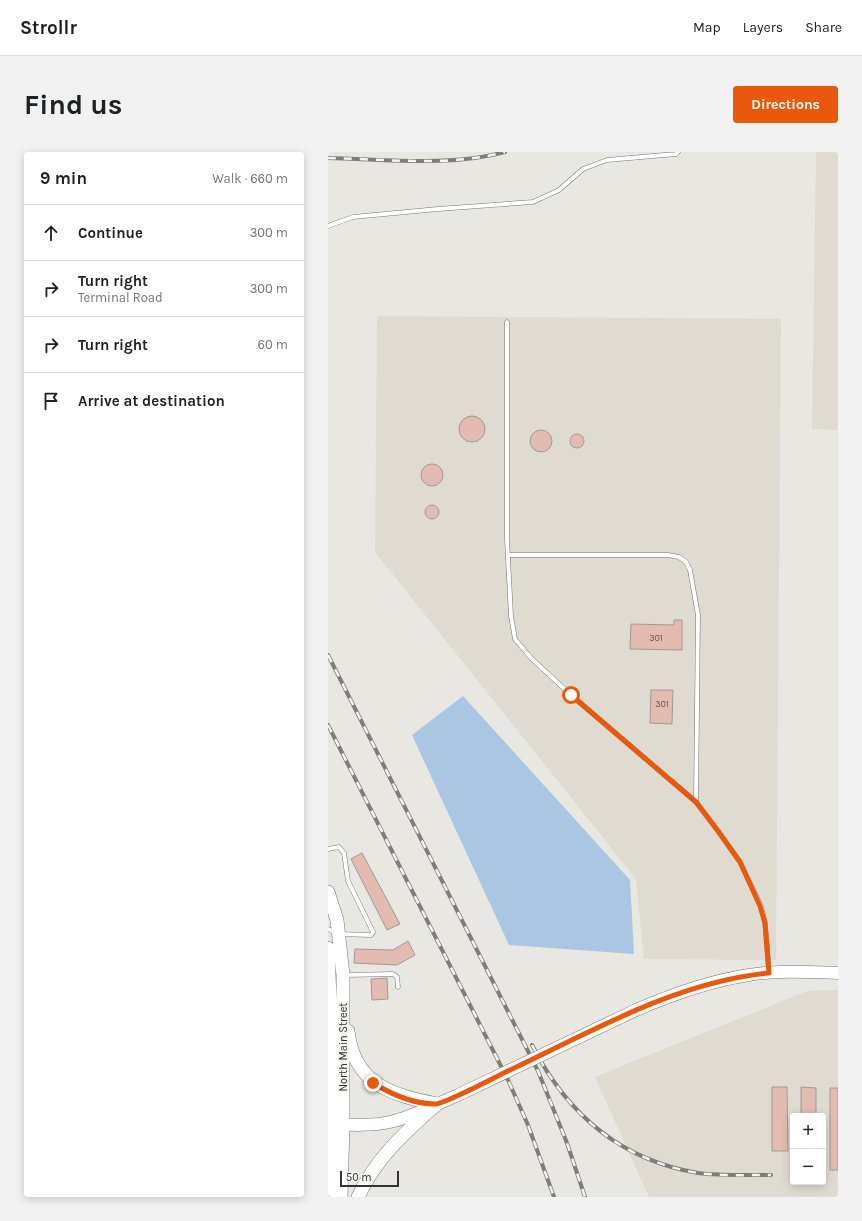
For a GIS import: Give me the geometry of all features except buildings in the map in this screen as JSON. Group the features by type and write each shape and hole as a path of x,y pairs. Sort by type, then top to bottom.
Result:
{"main road":[{"name":"North Main Street","path":"328,898 336,920 333,932 343,975 337,1125 330,1197"},
{"name":"North Main Street","path":"328,948 341,1197"},
{"path":"337,1125 360,1125 390,1122 406,1117 456,1096 636,1010 698,986 750,975 769,973 838,973"},
{"path":"343,975 348,1035 355,1056 366,1076 373,1083 395,1094 437,1104"},
{"path":"358,1197 366,1181 392,1145 437,1104"}],"lane":[{"path":"328,226 353,218 438,209 533,202 559,190 583,169 607,160 676,154 678,152"},
{"path":"507,322 508,555 511,616 515,638 521,647 582,706 696,802 740,862 755,892 765,923 769,973"},
{"path":"508,555 668,555 679,557 686,562 690,570 698,615 696,802"},
{"path":"328,849 339,847 344,853 348,881 373,932 371,935 333,932"},
{"path":"343,975 393,974 397,977 398,987"}],"shaded area":[{"path":"816,152 838,152 838,430 812,429"},
{"path":"377,316 781,319 776,960 644,959 636,879 375,552"},
{"path":"838,990 838,1197 649,1197 595,1077 807,991"}],"water":[{"path":"463,696 630,880 634,954 509,945 412,735"}],"railway":[{"path":"328,158 440,161 484,157 505,152"},
{"path":"328,655 538,1071 567,1143 585,1197"},
{"path":"328,725 508,1080 528,1125 554,1197"},
{"path":"532,1045 546,1070 579,1112 599,1130 620,1145 644,1157 670,1167 698,1173 725,1175 771,1175"}],"route":[{"path":"373,1083 382,1089 409,1099 437,1104 636,1010 679,992 718,981 769,973 765,923 755,892 740,862 718,831 696,802 571,695"}]}
